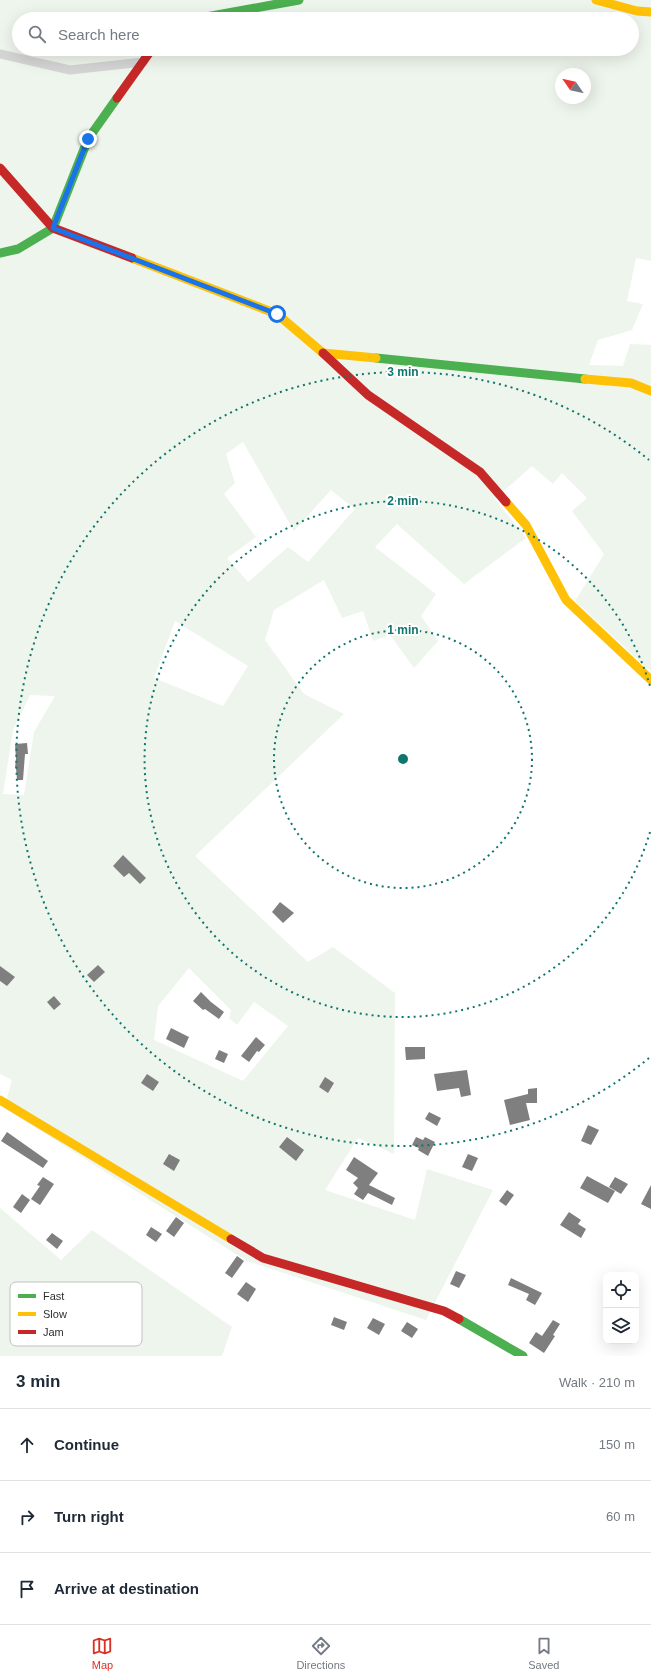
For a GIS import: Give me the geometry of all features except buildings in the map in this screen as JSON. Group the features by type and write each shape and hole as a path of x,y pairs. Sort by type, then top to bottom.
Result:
{"street":[{"path":"233,12 299,0"},
{"path":"596,0 637,11 651,12"},
{"path":"0,54 70,70 143,62"},
{"path":"0,253 18,249 53,228 88,139 147,56"},
{"path":"0,168 53,228 277,314 323,352 368,395 480,472 526,525 566,600 651,680"},
{"path":"323,352 631,383 651,391"},
{"path":"0,1100 264,1258 444,1312 523,1356"}],"shaded area":[{"path":"0,0 651,0 651,261 636,258 627,301 643,304 632,330 598,340 589,365 623,366 630,344 651,345 651,672 575,601 604,554 572,511 587,498 562,473 553,484 532,466 495,499 526,538 464,584 397,524 375,547 436,594 421,616 438,641 414,668 390,635 373,641 363,611 342,618 324,580 274,610 265,640 304,694 344,714 195,856 308,962 333,947 395,993 394,1154 358,1138 325,1190 415,1220 427,1169 493,1190 426,1320 247,1261 4,1108 12,1080 0,1074","holes":["243,442 294,531 331,490 355,509 308,562 288,547 248,582 227,558 256,537 224,494 235,483 226,454","175,621 248,666 223,706 154,678","30,695 55,696 34,732 24,795 3,794 13,730","189,968 231,1010 229,1018 237,1025 254,1002 288,1026 243,1081 154,1040 158,1006"]},
{"path":"0,1208 61,1260 92,1230 232,1327 222,1356 0,1356"}],"traffic: fast":[{"path":"233,12 299,0"},
{"path":"0,253 18,249 53,228 88,139 117,98"},
{"path":"376,358 585,379"},
{"path":"459,1319 523,1356"}],"traffic: slow":[{"path":"596,0 637,11 651,12"},
{"path":"132,258 277,314 323,353 376,358"},
{"path":"585,379 631,383 651,391"},
{"path":"506,502 526,525 566,600 651,680"},
{"path":"0,1100 231,1239"}],"traffic: jam":[{"path":"117,98 147,56"},
{"path":"0,168 53,228 132,258"},
{"path":"323,353 368,395 480,472 506,502"},
{"path":"231,1239 263,1258 444,1311 459,1319"}],"route":[{"path":"88,139 53,228 277,314"}]}
